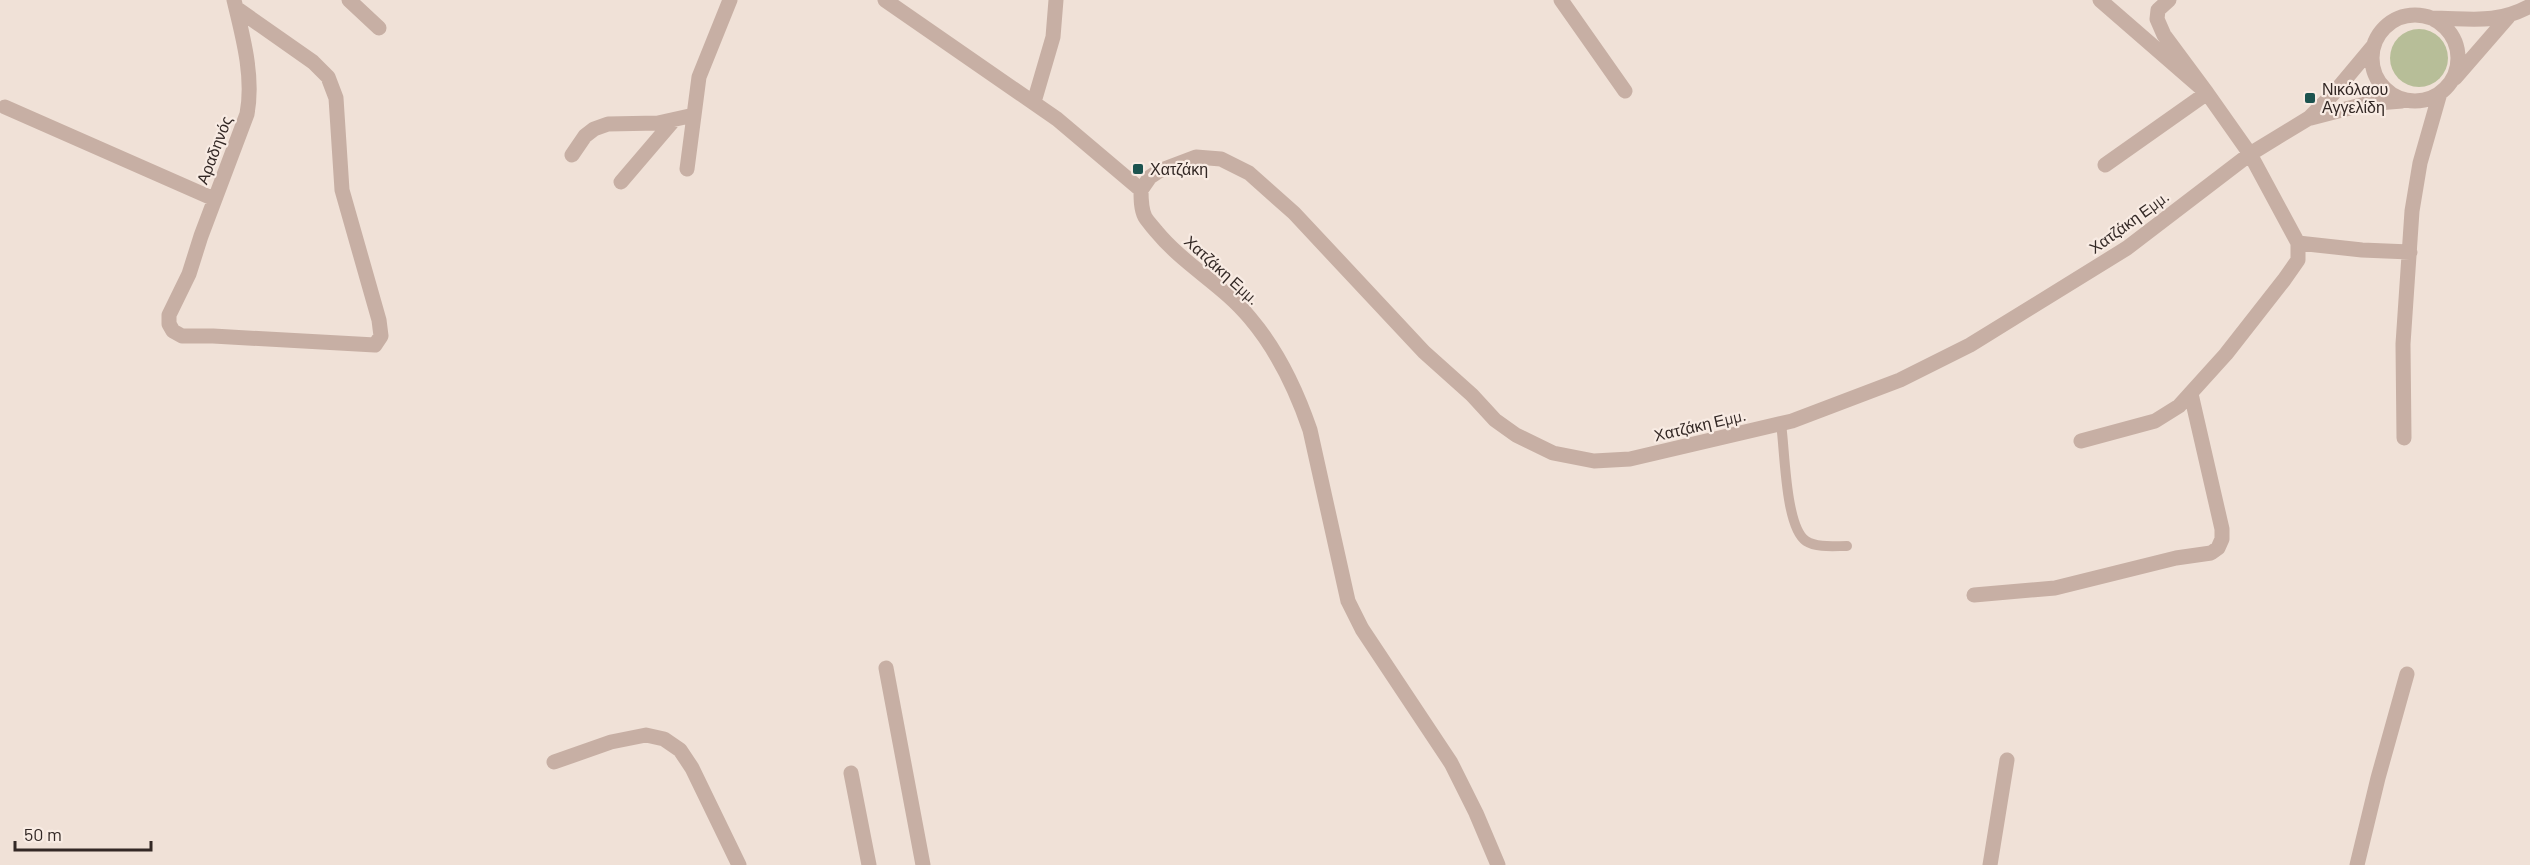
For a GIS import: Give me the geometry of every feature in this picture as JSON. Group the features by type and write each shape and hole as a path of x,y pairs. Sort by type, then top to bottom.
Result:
{"street":[{"path":"349,0 379,28"},
{"path":"687,169 699,77 730,0"},
{"path":"885,0 1034,102 1141,190"},
{"path":"1034,102 1053,38 1056,0"},
{"path":"1561,0 1624,91"},
{"path":"2100,0 2207,93"},
{"path":"2081,441 2155,421 2179,406 2226,354 2298,260 2298,243 2250,154 2164,35 2157,19 2158,9 2169,0"},
{"name":"Αραδηνός","path":"235,4 314,62 328,77 336,98 342,190 379,320 381,336 375,345 182,336 173,331 169,324 169,315 189,274 214,199 247,114 250,99 249,69 235,4"},
{"path":"2309,118 2365,104 2427,100 2445,88 2508,17 2530,6"},
{"path":"2309,118 2333,94 2374,45 2380,33 2396,20 2416,15 2469,20 2508,17"},
{"path":"2404,438 2404,298 2415,183 2445,88 2457,63 2457,49 2447,30 2430,18"},
{"path":"2374,45 2372,59 2377,80 2386,91 2405,100"},
{"path":"2104,165 2207,93"},
{"path":"5,107 214,199"},
{"path":"572,155 585,136 594,129 608,124 658,123 694,115"},
{"name":"Χατζάκη Εμμ.","path":"1498,865 1451,763 1362,629 1348,601 1310,430 1284,367 1263,334 1233,299 1167,245 1145,218 1141,190 1150,177 1196,157 1221,159 1249,172 1294,213 1424,352 1472,394 1495,420 1516,435 1553,453 1594,461 1630,459 1781,424 1900,380 2007,324 2127,248 2250,154 2309,118"},
{"path":"621,182 674,120"},
{"path":"2298,243 2361,250 2410,249"},
{"path":"1974,595 2055,588 2176,558 2211,553 2218,548 2222,538 2222,529 2191,394"},
{"path":"886,668 922,865"},
{"path":"2357,865 2407,674"},
{"path":"554,762 611,742 646,735 664,740 680,750 692,768 739,865"},
{"path":"1990,865 2007,760"},
{"path":"851,773 869,865"}],"lane":[{"path":"1781,424 1787,487 1795,525 1804,540 1814,545 1847,546"}],"green space":[{"path":"2419,29 2430,31 2443,42 2448,58 2446,69 2435,82 2419,87 2408,85 2395,74 2390,58 2392,47 2403,34"}],"place":[{"name":"Νικόλαου Αγγελίδη","path":"2310,98"},
{"name":"Χατζάκη","path":"1138,169"}]}
